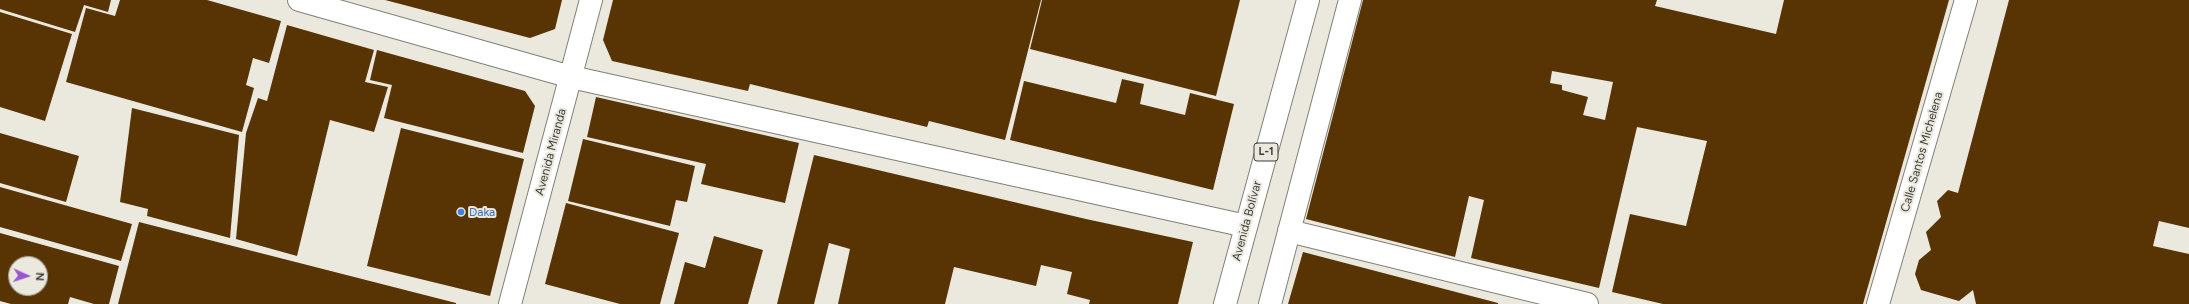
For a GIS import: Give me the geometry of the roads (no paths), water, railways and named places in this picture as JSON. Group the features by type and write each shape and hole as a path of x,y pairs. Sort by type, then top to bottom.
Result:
{"street":[{"path":"299,0 572,77 1246,226"},
{"name":"Avenida Miranda","path":"510,304 572,77 591,0"},
{"name":"Avenida Bolívar","path":"1225,304 1308,0"},
{"path":"1270,304 1350,0"},
{"name":"Calle Santos Michelena","path":"1878,304 1966,0"},
{"path":"1289,231 1587,304"}],"place":[{"name":"Daka","path":"461,212"}]}
